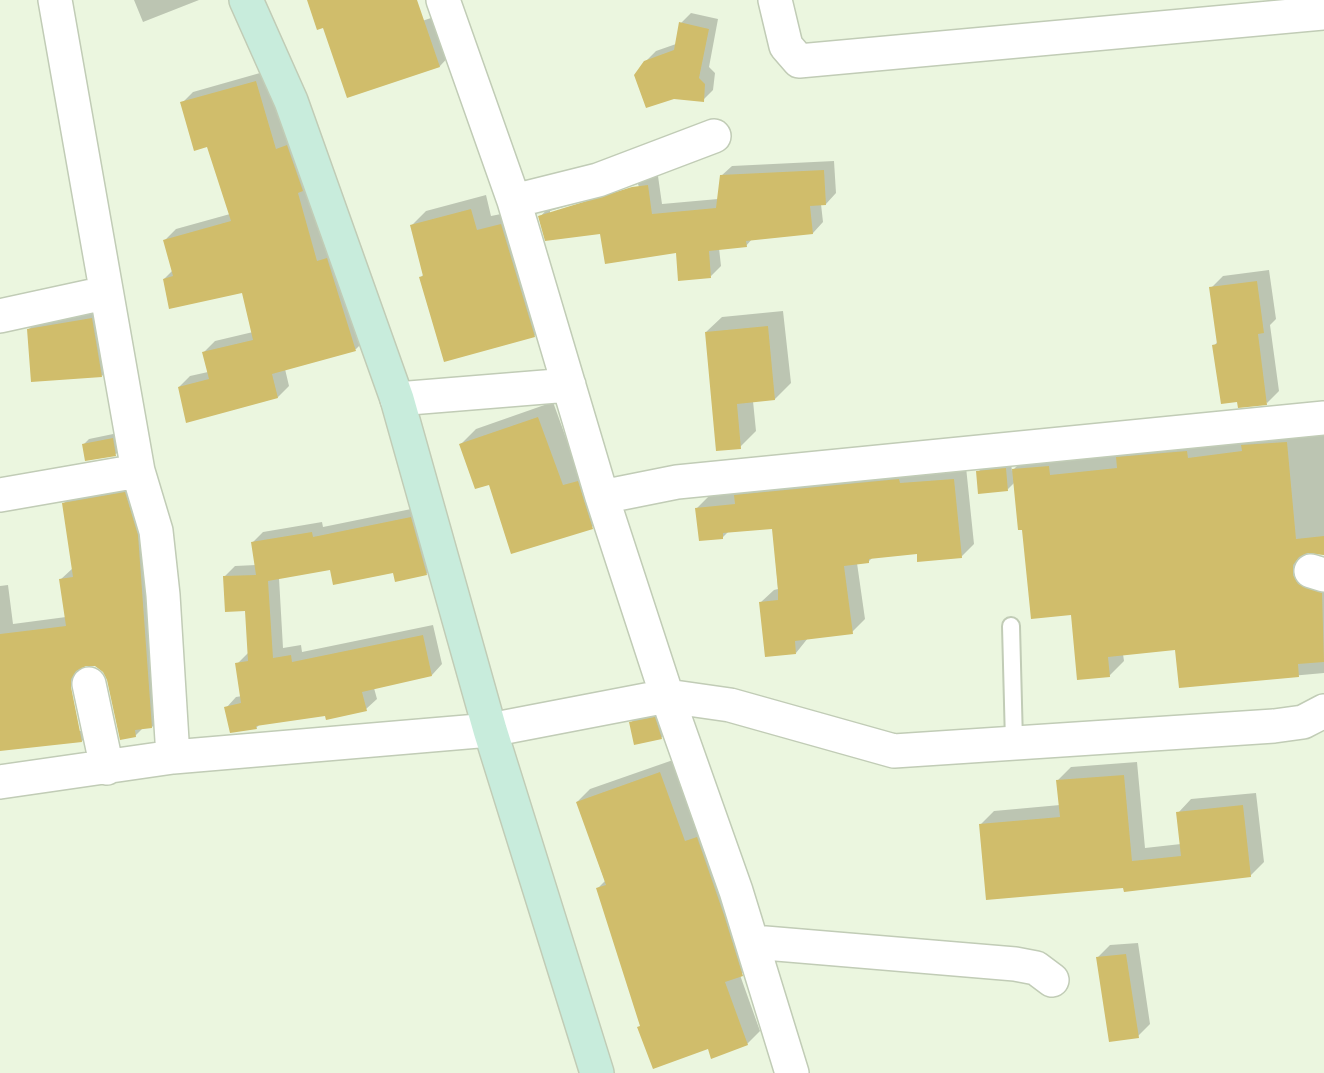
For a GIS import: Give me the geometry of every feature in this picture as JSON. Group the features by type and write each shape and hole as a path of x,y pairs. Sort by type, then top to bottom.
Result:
{"street":[{"path":"55,0 138,471 156,531 163,595 173,757"},
{"path":"246,0 291,101 397,399 490,730 597,1073"},
{"path":"443,0 514,201 602,497 667,696 753,942 792,1073"},
{"path":"775,0 786,46 798,61 1324,13"},
{"path":"514,201 598,180 714,136"},
{"path":"0,316 105,293"},
{"path":"397,399 569,385"},
{"path":"602,497 677,482 1324,418"},
{"path":"0,495 138,471"},
{"path":"89,684 107,768"},
{"path":"0,782 173,757 490,730 667,696 730,705 894,751 1274,726 1303,722 1324,711"},
{"path":"753,942 1015,964 1036,968 1052,980"}],"lane":[{"path":"1011,626 1014,742"}],"building":[{"path":"307,0 417,0 440,67 347,98 323,28 317,30"},
{"path":"679,22 709,29 699,78 705,84 704,102 674,99 646,108 634,75 644,61 674,50"},
{"path":"256,81 276,149 287,145 303,191 298,193 317,261 327,258 356,351 272,374 278,398 186,423 178,387 209,379 202,352 253,340 242,293 169,309 163,279 173,276 163,240 231,221 207,147 194,151 180,102"},
{"path":"824,170 826,205 810,206 813,234 746,241 747,247 709,251 711,278 678,281 676,253 605,264 600,234 545,241 538,216 632,187 648,185 652,214 716,208 720,175"},
{"path":"471,209 477,230 501,224 535,337 444,362 419,277 423,276 410,225"},
{"path":"1257,281 1264,333 1258,334 1267,405 1238,408 1237,402 1221,404 1212,345 1217,344 1209,287"},
{"path":"92,318 102,377 31,382 27,329"},
{"path":"768,326 775,400 737,404 741,449 716,451 705,332"},
{"path":"538,417 563,485 578,481 593,529 511,554 489,485 475,489 459,444"},
{"path":"113,438 116,456 85,461 82,444"},
{"path":"1287,442 1296,539 1324,536 1324,555 1307,553 1299,557 1293,565 1293,575 1298,584 1322,593 1324,662 1298,664 1299,677 1179,688 1175,650 1108,657 1110,677 1077,680 1071,615 1031,619 1022,530 1018,530 1012,469 1049,466 1050,475 1117,468 1116,457 1187,451 1188,458 1242,451 1241,445"},
{"path":"1006,468 1008,491 978,494 976,471"},
{"path":"899,479 900,483 954,479 962,558 917,562 917,554 869,559 869,563 844,566 853,634 795,641 796,654 765,657 759,602 778,600 772,529 723,533 723,539 699,541 695,508 735,504 734,495"},
{"path":"125,492 138,535 152,728 135,730 136,737 120,740 107,680 103,672 95,666 86,666 76,671 71,679 82,742 0,751 0,634 66,626 59,579 73,577 62,503"},
{"path":"411,517 427,575 395,582 393,573 333,585 330,570 268,581 273,658 291,655 292,662 423,635 432,676 362,692 367,711 326,720 325,716 256,726 257,729 230,733 224,707 241,703 235,663 248,661 245,611 225,612 223,576 256,575 251,542 312,532 313,537"},
{"path":"655,717 662,739 634,745 629,722"},
{"path":"660,772 685,841 697,837 724,915 743,976 725,982 748,1045 711,1059 708,1049 653,1069 637,1027 640,1026 596,888 606,885 576,802"},
{"path":"1124,775 1132,861 1181,856 1176,812 1243,805 1251,877 1124,892 1123,888 986,900 979,824 1060,817 1056,780"},
{"path":"1126,954 1139,1038 1109,1042 1096,957"}]}
